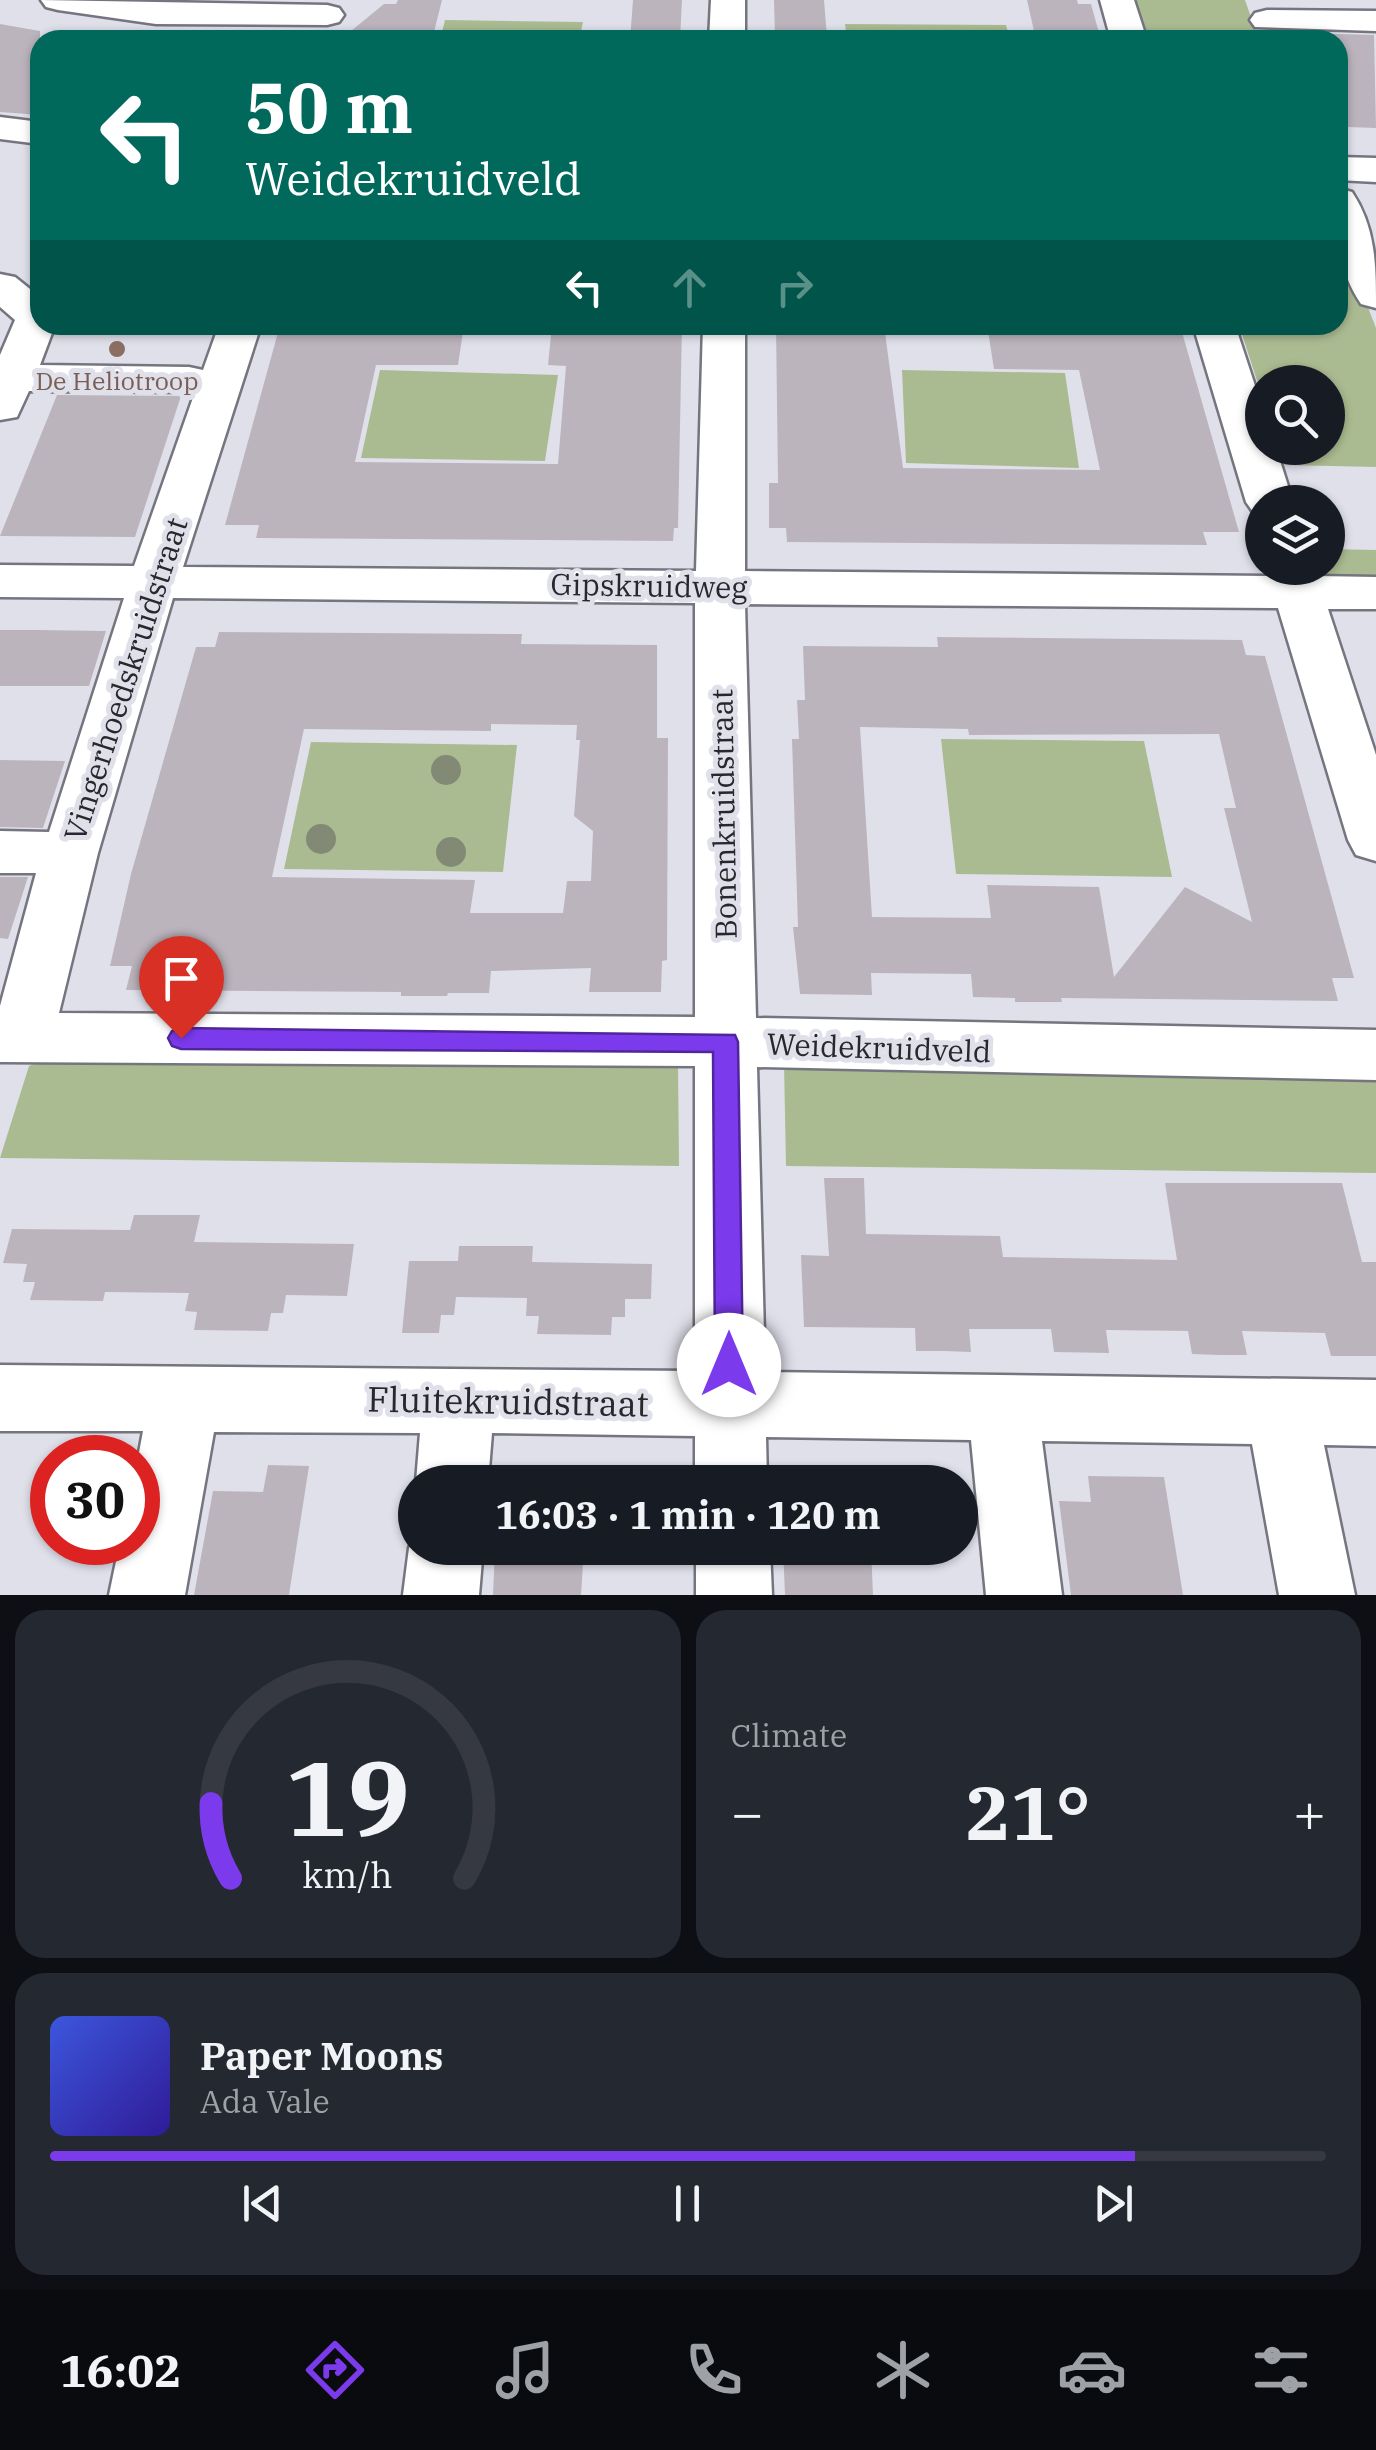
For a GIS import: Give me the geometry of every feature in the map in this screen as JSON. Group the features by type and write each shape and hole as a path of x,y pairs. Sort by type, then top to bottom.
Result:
{"street":[{"path":"58,0 156,14 326,18"},
{"path":"727,30 728,0"},
{"path":"1117,0 1126,30"},
{"path":"1267,20 1376,21"},
{"path":"0,128 30,131"},
{"path":"0,152 30,155"},
{"path":"1348,170 1376,170"},
{"path":"1348,220 1370,264"},
{"path":"0,286 30,309"},
{"path":"32,335 16,389 189,380"},
{"name":"Vingerhoedskruidstraat","path":"11,1037 154,580 237,335"},
{"name":"Bonenkruidstraat","path":"724,335 720,586 732,1465"},
{"path":"1217,335 1265,485"},
{"name":"Gipskruidweg","path":"0,581 720,586 1245,581"},
{"path":"1296,585 1376,840"},
{"name":"Gipskruidweg","path":"1326,585 1376,593"},
{"path":"0,852 70,853"},
{"name":"Weidekruidveld","path":"11,1037 726,1042 1376,1056"},
{"name":"Fluitekruidstraat","path":"0,1398 460,1400 1376,1414"},
{"path":"147,1595 184,1399"},
{"path":"454,1465 460,1400"},
{"path":"1003,1410 1024,1595"},
{"path":"1281,1410 1318,1595"},
{"path":"441,1595 444,1565"},
{"path":"733,1565 734,1595"}],"green space":[{"path":"1134,0 1245,0 1256,30 1143,30"},
{"path":"445,20 583,22 581,30 442,30"},
{"path":"845,24 1006,25 1007,30 846,30"},
{"path":"1348,256 1376,328 1376,467 1285,465 1345,465 1345,365 1252,365 1242,335 1348,335"},
{"path":"380,370 558,375 545,461 361,458"},
{"path":"902,370 1065,373 1079,468 906,463"},
{"path":"1345,549 1376,550 1376,582 1348,582"},
{"path":"941,739 1144,741 1172,877 956,874"},
{"path":"311,742 517,745 503,872 284,869"},
{"path":"52,1057 678,1062 679,1166 0,1158 29,1066"},
{"path":"784,1063 1376,1071 1376,1173 786,1166"}],"building":[{"path":"398,0 442,0 434,30 352,30 384,4 396,4"},
{"path":"633,0 682,0 680,30 631,30"},
{"path":"774,0 824,0 826,30 775,30"},
{"path":"1027,0 1077,0 1078,4 1091,4 1098,30 1034,30"},
{"path":"0,24 34,30 30,30 30,114 0,112"},
{"path":"1348,34 1374,35 1376,128 1348,127"},
{"path":"277,335 462,335 458,365 376,365 355,462 558,464 566,366 548,365 551,335 682,335 678,528 674,528 673,541 256,538 259,525 225,525"},
{"path":"776,335 885,335 903,468 1100,470 1079,370 994,369 989,335 1183,335 1239,532 1203,532 1207,545 787,542 786,528 769,528 769,483 778,483"},
{"path":"57,395 181,396 135,537 0,536"},
{"path":"0,630 106,631 89,686 0,686"},
{"path":"219,632 522,634 521,644 657,645 657,738 668,738 667,960 662,961 661,992 589,992 591,968 491,971 489,993 447,996 401,996 401,992 126,990 132,966 110,966 131,874 196,647 215,647","holes":["491,724 577,725 576,740 580,740 574,816 593,831 591,881 567,881 563,913 470,913 475,880 272,877 304,729 491,731"]},
{"path":"937,637 1242,640 1246,655 1265,656 1354,978 1332,978 1338,1001 1061,998 1062,1002 1015,1002 1015,998 973,997 971,974 871,973 872,995 800,994 793,927 798,927 792,739 799,739 797,700 805,700 803,646 938,647","holes":["860,727 968,729 969,735 1219,734 1236,808 1224,808 1252,922 1185,887 1114,977 1099,887 987,885 991,918 872,917"]},
{"path":"0,760 65,761 43,828 0,827"},
{"path":"0,877 28,877 8,939 0,938"},
{"path":"824,1178 864,1178 866,1234 1000,1236 1003,1257 1177,1260 1165,1183 1342,1183 1362,1262 1376,1262 1376,1356 1331,1356 1325,1333 1242,1331 1247,1355 1220,1355 1192,1354 1188,1331 1106,1330 1109,1353 1054,1352 1051,1329 969,1329 971,1352 916,1351 915,1328 804,1327 801,1255 829,1256"},
{"path":"134,1215 200,1215 194,1242 354,1244 347,1296 286,1295 283,1313 271,1313 268,1331 194,1330 197,1312 185,1311 189,1293 105,1292 103,1301 30,1300 35,1282 23,1282 27,1264 3,1263 12,1229 130,1230"},
{"path":"459,1246 533,1246 532,1262 652,1264 651,1299 625,1299 625,1317 612,1317 611,1335 537,1334 539,1316 526,1316 527,1298 456,1297 454,1315 441,1315 439,1333 402,1333 409,1261 458,1261"},
{"path":"268,1465 309,1466 289,1595 194,1595 213,1491 263,1492"},
{"path":"1088,1476 1164,1477 1183,1595 1071,1595 1059,1501 1091,1502"},
{"path":"494,1565 583,1565 581,1595 493,1595"},
{"path":"784,1565 872,1565 873,1595 785,1595"}],"place":[{"name":"De Heliotroop","path":"117,349"}],"route":[{"path":"181,1038 726,1042 729,1365"}]}
